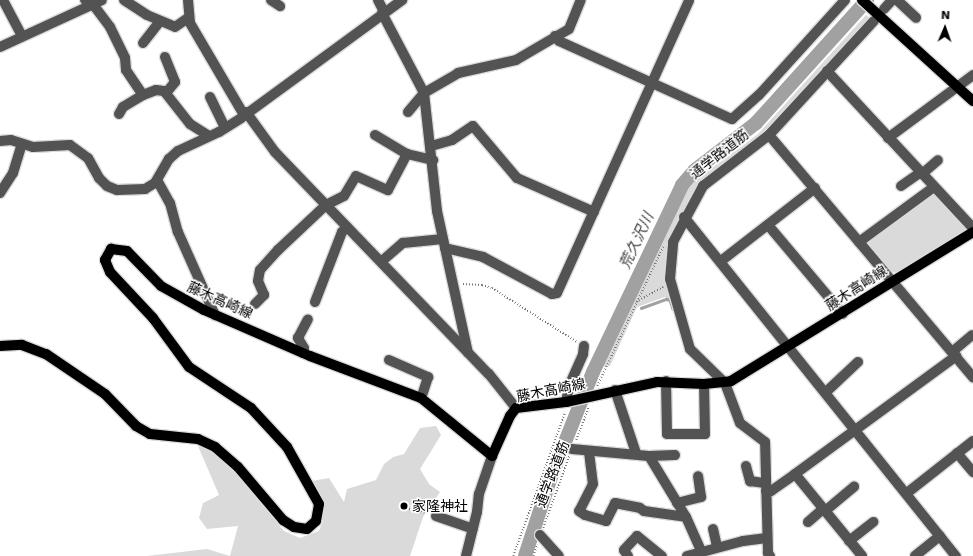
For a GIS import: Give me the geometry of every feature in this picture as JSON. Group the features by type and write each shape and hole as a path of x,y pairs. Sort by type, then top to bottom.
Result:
{"main road":[{"path":"862,0 879,10 973,101"},
{"name":"藤木高崎線","path":"0,346 22,345 46,354 106,394 136,426 150,434 191,438 208,443 238,467 288,524 302,529 311,527 318,517 319,504 287,448 251,408 189,367 153,318 110,272 105,260 108,251 116,248 127,251 167,290 214,315 303,353 420,398 492,456 510,416 516,408 568,401 615,390 666,382 704,384 725,383 843,314 973,232"}],"street":[{"path":"3,0 22,36"},
{"path":"0,47 88,2 102,0"},
{"path":"124,0 160,21 175,27 188,18"},
{"path":"188,0 188,18 245,114 275,152 326,206 382,261 506,393 516,408"},
{"path":"378,0 424,93 433,160 437,211 468,353"},
{"path":"0,141 11,140 38,148 62,144 74,147 88,158 99,178 112,189 139,190 149,187 156,180 173,155 225,128 383,12 402,0"},
{"path":"408,112 424,93 458,73 516,60 571,27 582,0"},
{"path":"382,261 403,243 444,243 483,257 555,294 594,212 689,0"},
{"path":"555,36 559,41 732,119 759,95 845,0"},
{"path":"879,10 892,0"},
{"path":"897,0 916,18"},
{"path":"88,2 110,27 124,55 126,70 143,95"},
{"path":"143,43 160,21"},
{"path":"770,556 768,553 767,538 765,442 739,421 725,383 690,349 687,333 672,288 671,250 684,217 707,182 769,135 826,71 874,21"},
{"path":"165,57 175,82 166,93"},
{"path":"826,71 973,228"},
{"path":"888,138 973,75"},
{"path":"119,114 123,107 143,95 156,90 166,93 190,124 209,136"},
{"path":"210,96 225,128"},
{"path":"431,146 452,140 472,126 517,178 594,212"},
{"path":"375,135 407,154 433,160"},
{"path":"769,135 973,377"},
{"path":"0,193 13,174 22,144"},
{"path":"255,304 264,295 258,281 260,270 326,206 344,196 356,176 388,190 407,154"},
{"path":"901,186 938,160"},
{"path":"156,180 170,203 178,232 214,315"},
{"path":"859,242 934,187"},
{"path":"721,261 815,188"},
{"path":"684,217 721,261 956,556"},
{"path":"768,225 843,314"},
{"path":"315,302 342,232 347,227"},
{"path":"303,353 304,348 298,338 308,319"},
{"path":"746,466 750,481 771,490 856,430 954,354 972,335"},
{"path":"568,401 572,380 584,354 584,346"},
{"path":"389,360 428,377 420,398"},
{"path":"826,392 858,362"},
{"path":"666,382 667,434 705,434 704,384"},
{"path":"615,390 636,453"},
{"path":"907,493 973,441"},
{"path":"572,449 589,452 636,453 649,456 675,455"},
{"path":"589,452 593,484 579,511 585,515 606,521 614,502 640,508 644,512 686,517"},
{"path":"957,453 973,472"},
{"path":"466,556 473,529 478,494 492,456"},
{"path":"649,456 686,517 701,551"},
{"path":"795,474 862,556"},
{"path":"677,503 701,497 698,476"},
{"path":"808,522 854,487"},
{"path":"436,516 473,529"},
{"path":"850,541 873,522"},
{"path":"713,529 717,547"},
{"path":"540,535 559,556"},
{"path":"628,556 624,550 637,536 662,556"},
{"path":"915,556 940,536"},
{"path":"686,556 717,547 767,538"}],"path":[{"name":"通学路道筋","path":"533,556 592,396 664,244"},
{"path":"636,302 668,284"},
{"path":"453,286 487,286 584,346"},
{"path":"513,556 568,401"},
{"path":"409,509 436,516"}],"shaded area":[{"path":"866,15 871,19 773,126 698,187 670,242 672,301 665,297 637,307 610,366 604,366 599,373 689,185 758,134"},
{"path":"931,194 936,194 967,227 966,232 898,273 892,272 868,245 868,240"},
{"path":"436,426 441,435 420,469 429,484 440,492 423,517 410,556 230,556 238,526 207,529 199,518 203,503 219,495 198,446 210,450 226,462 284,531 300,538 319,531 323,520 322,503 316,495 312,481 329,478 344,502 347,489 376,480 384,464 393,457 404,454 420,428"},
{"path":"207,549 230,556 147,556"}],"waterway":[{"name":"荒久沢川","path":"525,556 551,477 593,372 682,185 695,170 756,123 867,0"},
{"path":"641,308 666,299 670,300 673,309"}],"place":[{"name":"家隆神社","path":"404,506"}]}
